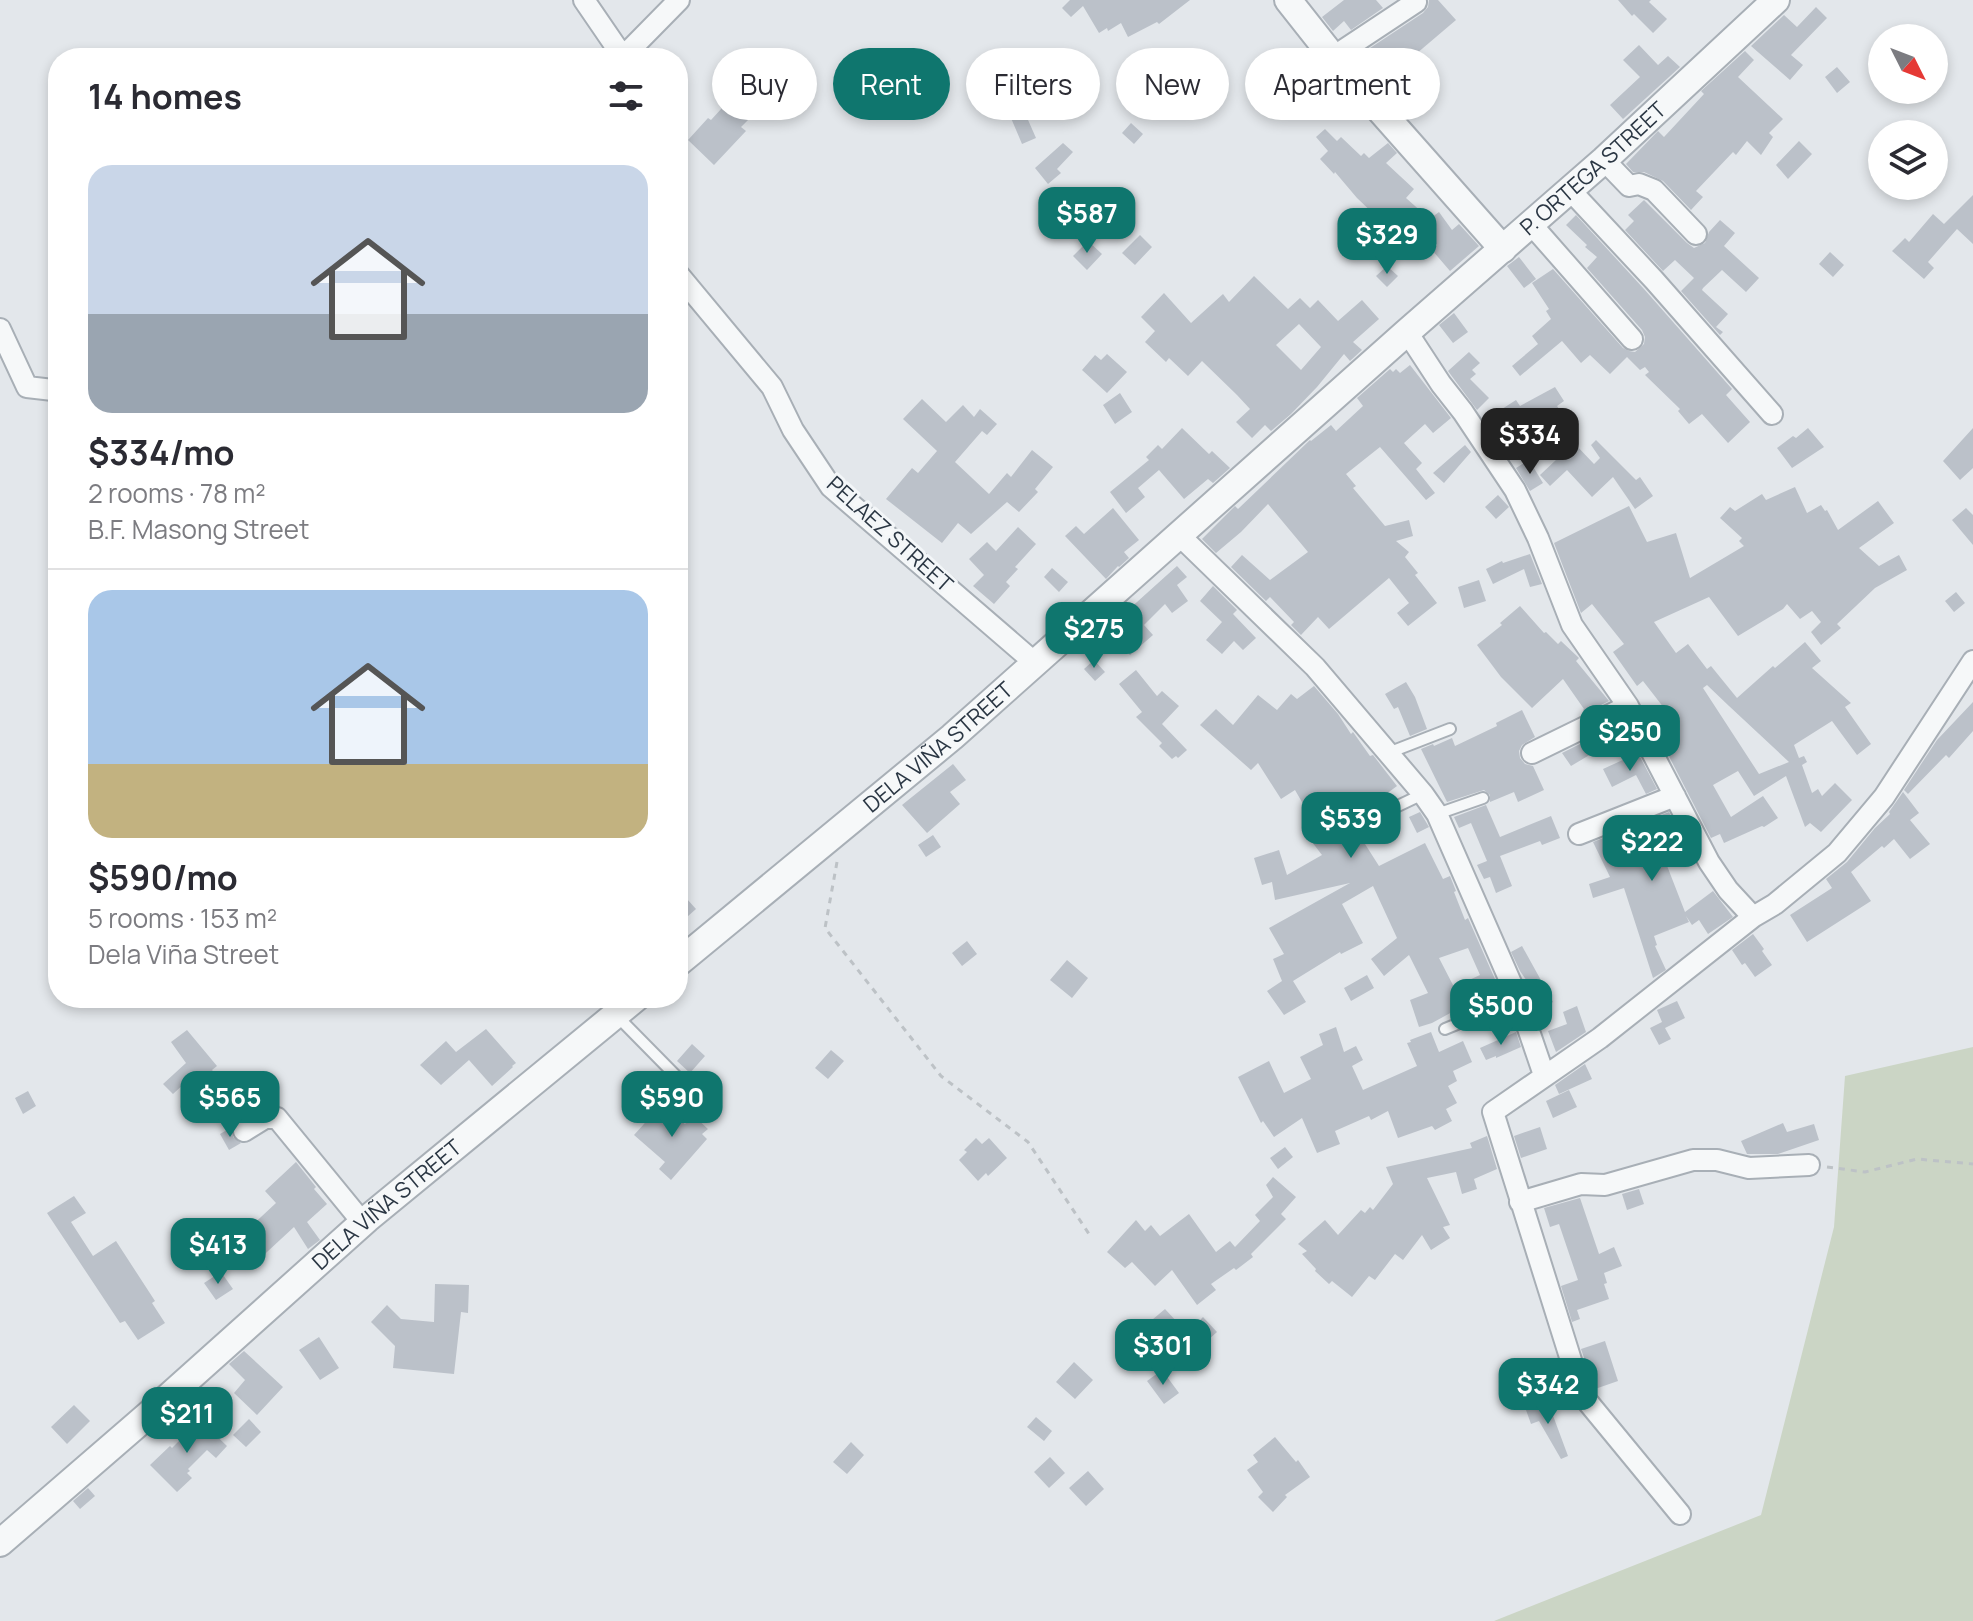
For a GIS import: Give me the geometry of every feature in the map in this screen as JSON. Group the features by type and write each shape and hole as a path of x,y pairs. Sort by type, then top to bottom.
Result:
{"street":[{"path":"584,0 615,48"},
{"path":"632,48 679,0"},
{"path":"1288,0 1326,48"},
{"name":"P. ORTEGA STREET","path":"1407,332 1604,160 1776,0"},
{"path":"1347,48 1416,2"},
{"path":"1389,120 1503,249"},
{"path":"1604,160 1629,186 1639,184 1654,190 1696,234"},
{"path":"1570,190 1772,414"},
{"path":"1531,224 1632,339"},
{"name":"PELAEZ STREET","path":"688,286 772,387 793,430 831,487 1034,662"},
{"path":"0,329 27,387 48,389"},
{"path":"1407,332 1515,490 1538,538 1572,625 1628,706 1709,862 1728,890 1753,917"},
{"name":"DELA VIÑA STREET","path":"688,955 952,737 1407,332"},
{"path":"1179,535 1315,667 1437,814 1518,999 1544,1075"},
{"path":"1680,1514 1581,1392 1493,1112 1600,1038 1837,853 1884,797 1973,661"},
{"path":"1532,753 1628,706"},
{"path":"1579,834 1675,796"},
{"name":"DELA VIÑA STREET","path":"0,1543 363,1223 624,1008"},
{"path":"244,1131 265,1118 277,1118 363,1223"},
{"path":"1520,1202 1581,1184 1605,1185 1693,1160 1717,1160 1749,1168 1809,1165"}],"lane":[{"path":"1388,753 1450,729"},
{"path":"1362,823 1423,794"},
{"path":"1437,814 1483,798"},
{"path":"1445,1029 1518,999"},
{"path":"627,1008 678,1078"}],"path":[{"path":"844,826 825,928 941,1076 1028,1142 1091,1237"},
{"path":"1809,1165 1865,1172 1917,1159 1973,1164"}],"green space":[{"path":"1973,1047 1973,1621 1494,1621 1761,1515 1834,1227 1845,1076"}],"building":[{"path":"1070,0 1190,0 1159,24 1157,22 1128,37 1121,23 1099,33 1083,6 1071,17 1062,8"},
{"path":"1344,0 1376,0 1383,8 1351,30 1344,21 1333,31 1322,17"},
{"path":"1429,0 1438,0 1456,20 1423,48 1370,48 1423,13"},
{"path":"1618,0 1651,0 1649,2 1667,19 1653,33"},
{"path":"1816,7 1827,18 1791,55 1803,65 1790,80 1751,46 1784,15 1797,27"},
{"path":"1639,45 1658,65 1668,56 1680,67 1623,119 1610,105 1640,77 1623,60"},
{"path":"1745,51 1754,60 1738,77 1783,119 1769,133 1773,137 1761,155 1747,141 1736,155 1733,152 1696,191 1703,197 1691,210 1663,181 1644,172 1633,172 1626,164 1658,131 1664,137 1704,94 1701,91"},
{"path":"1837,67 1850,82 1837,93 1825,77"},
{"path":"708,118 748,120 741,127 746,131 714,165 688,140"},
{"path":"1012,120 1028,120 1036,138 1022,144"},
{"path":"1131,123 1143,134 1134,144 1122,133"},
{"path":"1325,129 1337,141 1341,137 1361,156 1364,153 1369,158 1388,143 1397,153 1386,163 1414,189 1406,198 1424,214 1400,239 1320,159 1328,151 1316,137"},
{"path":"1799,141 1812,154 1788,179 1776,165"},
{"path":"1063,143 1073,152 1057,169 1061,173 1048,184 1035,168"},
{"path":"1076,187 1090,203 1079,212 1065,196"},
{"path":"1973,195 1973,244 1957,229 1928,262 1934,268 1924,279 1892,251 1905,238 1909,242 1933,214 1944,224"},
{"path":"1644,200 1694,248 1705,243 1709,232 1720,220 1735,233 1724,246 1759,278 1746,292 1722,270 1703,288 1728,314 1716,327 1723,332 1720,335 1681,291 1694,278 1675,260 1663,271 1625,230 1634,221 1628,215"},
{"path":"1439,212 1452,230 1459,224 1479,246 1450,271 1432,250 1437,245 1420,226"},
{"path":"1576,215 1732,389 1726,395 1750,422 1728,443 1702,414 1689,424 1678,411 1680,409 1645,375 1649,372 1645,367 1640,370 1627,357 1610,374 1590,355 1581,363 1562,341 1520,376 1512,366 1538,344 1532,336 1551,319 1546,311 1549,309 1532,283 1553,269 1623,348 1635,352 1644,344 1642,330 1587,268 1597,257 1566,225"},
{"path":"1140,235 1152,247 1135,265 1122,253"},
{"path":"1088,241 1102,254 1087,270 1073,256"},
{"path":"1830,252 1844,265 1833,277 1819,264"},
{"path":"1519,257 1536,279 1524,288 1507,266"},
{"path":"1387,266 1398,276 1387,287 1376,276"},
{"path":"1254,276 1288,309 1300,298 1310,308 1318,300 1338,321 1362,300 1379,319 1353,342 1362,350 1350,361 1344,354 1291,414 1271,431 1265,425 1252,438 1236,422 1250,409 1202,361 1188,376 1169,358 1166,362 1145,342 1155,331 1141,317 1164,293 1191,323 1223,294 1229,302","holes":["1299,324 1321,347 1301,370 1276,345"]},
{"path":"1454,313 1468,332 1453,343 1439,325"},
{"path":"1469,352 1480,363 1472,370 1476,374 1470,379 1489,398 1477,410 1448,371"},
{"path":"1107,354 1127,372 1107,393 1082,370 1095,355 1101,360"},
{"path":"1410,365 1451,418 1433,433 1425,424 1404,443 1422,463 1416,469 1435,493 1426,500 1380,447 1346,474 1356,486 1353,488 1385,526 1409,520 1413,536 1396,541 1409,552 1405,557 1437,603 1408,626 1397,613 1409,603 1389,578 1329,629 1318,617 1301,635 1291,625 1294,622 1270,597 1266,601 1231,567 1242,555 1270,580 1308,552 1268,504 1216,553 1202,539 1310,440 1331,425 1336,431 1363,406 1357,398 1390,369 1400,373"},
{"path":"1555,387 1564,401 1557,406 1564,416 1540,431 1536,425 1508,442 1498,426 1509,419 1502,409 1516,400 1520,406"},
{"path":"1120,393 1132,412 1115,424 1103,405"},
{"path":"922,399 946,422 963,405 974,417 980,409 997,424 987,435 982,431 955,462 989,494 1007,473 1011,477 1032,450 1053,467 1035,489 1038,492 1019,512 1007,502 971,534 958,523 942,543 886,499 912,468 918,473 937,451 903,419"},
{"path":"1182,428 1209,454 1212,451 1230,468 1213,483 1208,479 1184,499 1159,470 1138,488 1145,497 1126,513 1110,492 1149,460 1146,457 1158,445 1162,449"},
{"path":"1808,428 1824,447 1792,468 1777,448"},
{"path":"1973,428 1973,468 1960,480 1943,461"},
{"path":"1596,440 1636,480 1640,477 1653,496 1635,509 1613,477 1592,497 1567,470 1550,486 1540,475 1574,443 1594,464 1600,458 1591,445"},
{"path":"1465,445 1471,452 1444,483 1433,473"},
{"path":"1529,460 1543,483 1530,491 1516,468"},
{"path":"1795,487 1807,513 1821,505 1838,530 1878,501 1894,523 1859,548 1879,566 1899,555 1907,570 1875,588 1837,624 1841,628 1821,645 1811,632 1821,622 1812,611 1800,619 1787,604 1738,636 1709,597 1654,622 1676,653 1688,644 1707,669 1711,666 1737,698 1805,642 1821,661 1812,668 1851,703 1845,707 1871,744 1857,755 1832,721 1794,745 1799,758 1804,756 1807,762 1802,765 1812,793 1818,789 1822,796 1835,783 1852,800 1821,832 1810,823 1805,827 1786,776 1754,796 1738,771 1713,785 1731,817 1763,796 1778,818 1724,843 1720,834 1711,838 1656,731 1671,717 1643,681 1637,686 1613,652 1624,644 1592,604 1581,613 1554,543 1629,506 1647,542 1676,533 1690,578 1744,546 1739,541 1742,538 1720,518 1730,507 1735,511 1762,494 1766,500","holes":["1707,685 1789,762 1759,774 1703,688"]},
{"path":"1498,495 1509,507 1496,519 1485,507"},
{"path":"1113,508 1139,540 1124,552 1129,558 1106,579 1065,536 1076,526 1084,534"},
{"path":"1966,508 1973,515 1973,545 1952,520"},
{"path":"1018,527 1036,544 1015,567 1018,569 1006,582 1010,586 994,604 973,586 984,575 969,559 987,542 996,551"},
{"path":"1530,554 1542,584 1530,587 1524,569 1493,584 1486,569 1502,561"},
{"path":"1177,566 1187,577 1177,585 1188,601 1172,613 1165,604 1144,625 1153,635 1130,655 1107,629"},
{"path":"1052,568 1068,582 1059,592 1044,577"},
{"path":"1479,580 1486,601 1464,608 1458,587"},
{"path":"1213,586 1237,610 1233,614 1256,638 1243,650 1234,641 1222,654 1206,640 1222,622 1200,601"},
{"path":"1956,592 1965,603 1954,612 1945,601"},
{"path":"1520,606 1544,633 1558,644 1561,641 1579,658 1576,661 1609,701 1585,713 1563,679 1532,708 1501,677 1477,645"},
{"path":"1094,660 1105,672 1095,681 1084,669"},
{"path":"1136,670 1157,696 1162,691 1179,706 1162,724 1187,750 1178,758 1172,759 1159,746 1162,743 1136,717 1142,712 1119,684"},
{"path":"1406,682 1427,729 1410,736 1398,707 1394,709 1385,694"},
{"path":"1314,686 1397,786 1370,806 1372,810 1356,818 1355,826 1361,831 1358,833 1379,866 1425,843 1443,879 1450,876 1465,920 1468,918 1502,995 1491,1000 1489,995 1476,999 1419,1027 1410,1000 1428,993 1409,955 1384,976 1371,959 1397,938 1373,886 1342,904 1363,943 1340,952 1293,981 1306,1002 1284,1015 1267,991 1282,981 1273,959 1284,954 1269,928 1350,883 1275,900 1272,882 1262,885 1254,858 1279,850 1287,875 1322,855 1312,842 1321,835 1295,790 1281,799 1258,763 1251,770 1200,725 1216,709 1233,725 1258,695 1277,710 1291,694 1297,699","holes":["1468,948 1480,975 1454,987 1439,958"]},
{"path":"1973,702 1973,731 1949,758 1946,755 1908,794 1904,790 1937,740"},
{"path":"1522,710 1535,737 1522,745 1520,758 1525,764 1533,766 1544,790 1518,802 1514,792 1490,802 1490,795 1484,790 1447,802 1421,749 1452,738 1455,746"},
{"path":"1622,723 1625,728 1601,743 1603,747 1571,766 1562,753"},
{"path":"1638,753 1657,789 1646,794 1636,775 1612,787 1603,769"},
{"path":"953,764 966,780 950,792 960,804 927,833 902,805"},
{"path":"1903,792 1919,813 1910,820 1930,844 1910,859 1894,839 1884,848 1882,846 1851,872 1871,901 1807,942 1790,915 1832,888 1826,879 1847,862 1890,814"},
{"path":"1486,805 1500,837 1551,816 1560,838 1542,845 1540,841 1500,856 1512,886 1496,893 1490,877 1484,879 1477,865 1487,861 1471,823 1459,828 1454,817"},
{"path":"1420,812 1429,827 1417,833 1409,817"},
{"path":"1669,812 1686,846 1664,858 1685,912 1713,891 1733,917 1708,934 1699,920 1692,925 1686,916 1689,922 1654,936 1666,970 1653,978 1624,888 1593,898 1589,884 1610,877 1593,842"},
{"path":"933,835 941,847 926,857 918,845"},
{"path":"688,900 696,909 688,916"},
{"path":"1753,934 1772,965 1755,977 1732,950"},
{"path":"967,941 977,954 962,966 952,953"},
{"path":"1522,946 1553,1002 1545,1007 1511,952"},
{"path":"1067,960 1088,978 1072,998 1050,980"},
{"path":"1367,975 1374,988 1351,1001 1344,988"},
{"path":"1677,1001 1685,1018 1665,1028 1671,1039 1659,1045 1650,1028 1662,1022 1657,1010"},
{"path":"1577,1006 1586,1032 1556,1052 1548,1031 1567,1024 1563,1012"},
{"path":"1336,1027 1344,1052 1356,1046 1363,1060 1352,1066 1363,1090 1417,1066 1407,1043 1410,1040 1431,1032 1439,1052 1463,1041 1472,1062 1453,1071 1457,1081 1448,1086 1457,1103 1446,1109 1452,1121 1435,1130 1432,1126 1398,1138 1388,1111 1371,1120 1369,1116 1335,1131 1340,1144 1317,1153 1302,1118 1274,1137 1263,1121 1261,1123 1238,1077 1269,1061 1284,1093 1311,1079 1300,1057 1323,1045 1319,1034"},
{"path":"486,1029 516,1063 492,1086 469,1060 441,1085 420,1065 446,1041 456,1052"},
{"path":"187,1030 217,1066 212,1070 246,1110 226,1128 187,1081 173,1094 163,1084 186,1063 171,1042"},
{"path":"1516,1032 1521,1047 1486,1060 1480,1048"},
{"path":"692,1044 705,1056 690,1073 677,1061"},
{"path":"831,1050 844,1061 828,1079 815,1068"},
{"path":"1585,1064 1592,1079 1559,1094 1555,1085"},
{"path":"1569,1090 1577,1107 1553,1118 1546,1101"},
{"path":"28,1091 36,1106 23,1114 15,1098"},
{"path":"662,1104 685,1124 693,1115 708,1129 702,1134 707,1139 671,1180 659,1169 665,1162 634,1135"},
{"path":"1783,1123 1787,1132 1814,1124 1819,1140 1778,1154 1747,1154 1741,1141"},
{"path":"232,1127 233,1137 241,1143 229,1150 220,1134"},
{"path":"1540,1127 1547,1149 1521,1158 1514,1136"},
{"path":"1487,1136 1497,1169 1474,1179 1477,1189 1462,1194 1456,1172 1427,1178 1450,1225 1443,1227 1450,1238 1431,1250 1422,1235 1403,1260 1395,1254 1375,1280 1369,1276 1352,1297 1332,1281 1329,1284 1302,1254 1307,1251 1298,1244 1325,1220 1338,1235 1361,1210 1365,1213 1370,1207 1373,1210 1393,1184 1386,1167 1472,1148 1470,1143"},
{"path":"976,1138 982,1144 989,1138 1007,1158 978,1181 959,1160"},
{"path":"1285,1147 1293,1157 1278,1169 1270,1158"},
{"path":"296,1162 327,1204 307,1222 320,1240 308,1249 294,1227 254,1264 234,1242 276,1203 265,1191"},
{"path":"1273,1177 1296,1197 1281,1214 1286,1219 1251,1254 1253,1257 1211,1284 1216,1290 1197,1305 1172,1270 1155,1286 1132,1262 1125,1268 1107,1252 1136,1220 1145,1231 1151,1225 1160,1236 1189,1214 1216,1252 1230,1241 1235,1247 1260,1221 1255,1215 1273,1197 1266,1185"},
{"path":"1639,1189 1644,1204 1627,1210 1622,1194"},
{"path":"74,1196 86,1213 71,1222 93,1256 116,1241 155,1301 152,1303 165,1323 138,1340 125,1321 120,1323 47,1213"},
{"path":"1580,1198 1599,1254 1614,1247 1622,1266 1604,1273 1609,1299 1577,1310 1580,1319 1572,1322 1561,1286 1578,1280 1559,1224 1550,1227 1544,1208"},
{"path":"221,1272 233,1289 216,1300 204,1283"},
{"path":"435,1284 469,1285 468,1313 461,1312 454,1374 393,1368 395,1346 371,1322 387,1305 401,1319 434,1322"},
{"path":"1165,1309 1179,1324 1160,1340 1146,1325"},
{"path":"1203,1317 1217,1332 1207,1341 1193,1327"},
{"path":"319,1337 339,1368 320,1380 299,1350"},
{"path":"1605,1341 1618,1381 1595,1389 1581,1349"},
{"path":"244,1351 283,1387 257,1415 234,1393 245,1380 229,1364"},
{"path":"1074,1362 1093,1380 1075,1399 1056,1382"},
{"path":"1162,1370 1179,1393 1164,1404 1147,1381"},
{"path":"1548,1402 1568,1456 1561,1459 1539,1421 1531,1424 1526,1410"},
{"path":"74,1405 90,1421 67,1444 51,1427"},
{"path":"1036,1417 1052,1431 1044,1441 1027,1427"},
{"path":"249,1419 261,1432 246,1447 233,1435"},
{"path":"200,1420 227,1446 216,1458 207,1450 188,1469 190,1471 187,1473 192,1478 177,1492 150,1465"},
{"path":"1275,1437 1310,1477 1285,1495 1287,1497 1273,1512 1258,1497 1263,1492 1247,1470 1258,1462 1253,1455"},
{"path":"851,1442 864,1455 847,1474 833,1462"},
{"path":"1050,1457 1065,1473 1049,1488 1034,1472"},
{"path":"1088,1471 1104,1489 1086,1506 1069,1488"},
{"path":"88,1488 95,1496 80,1509 73,1501"}]}
